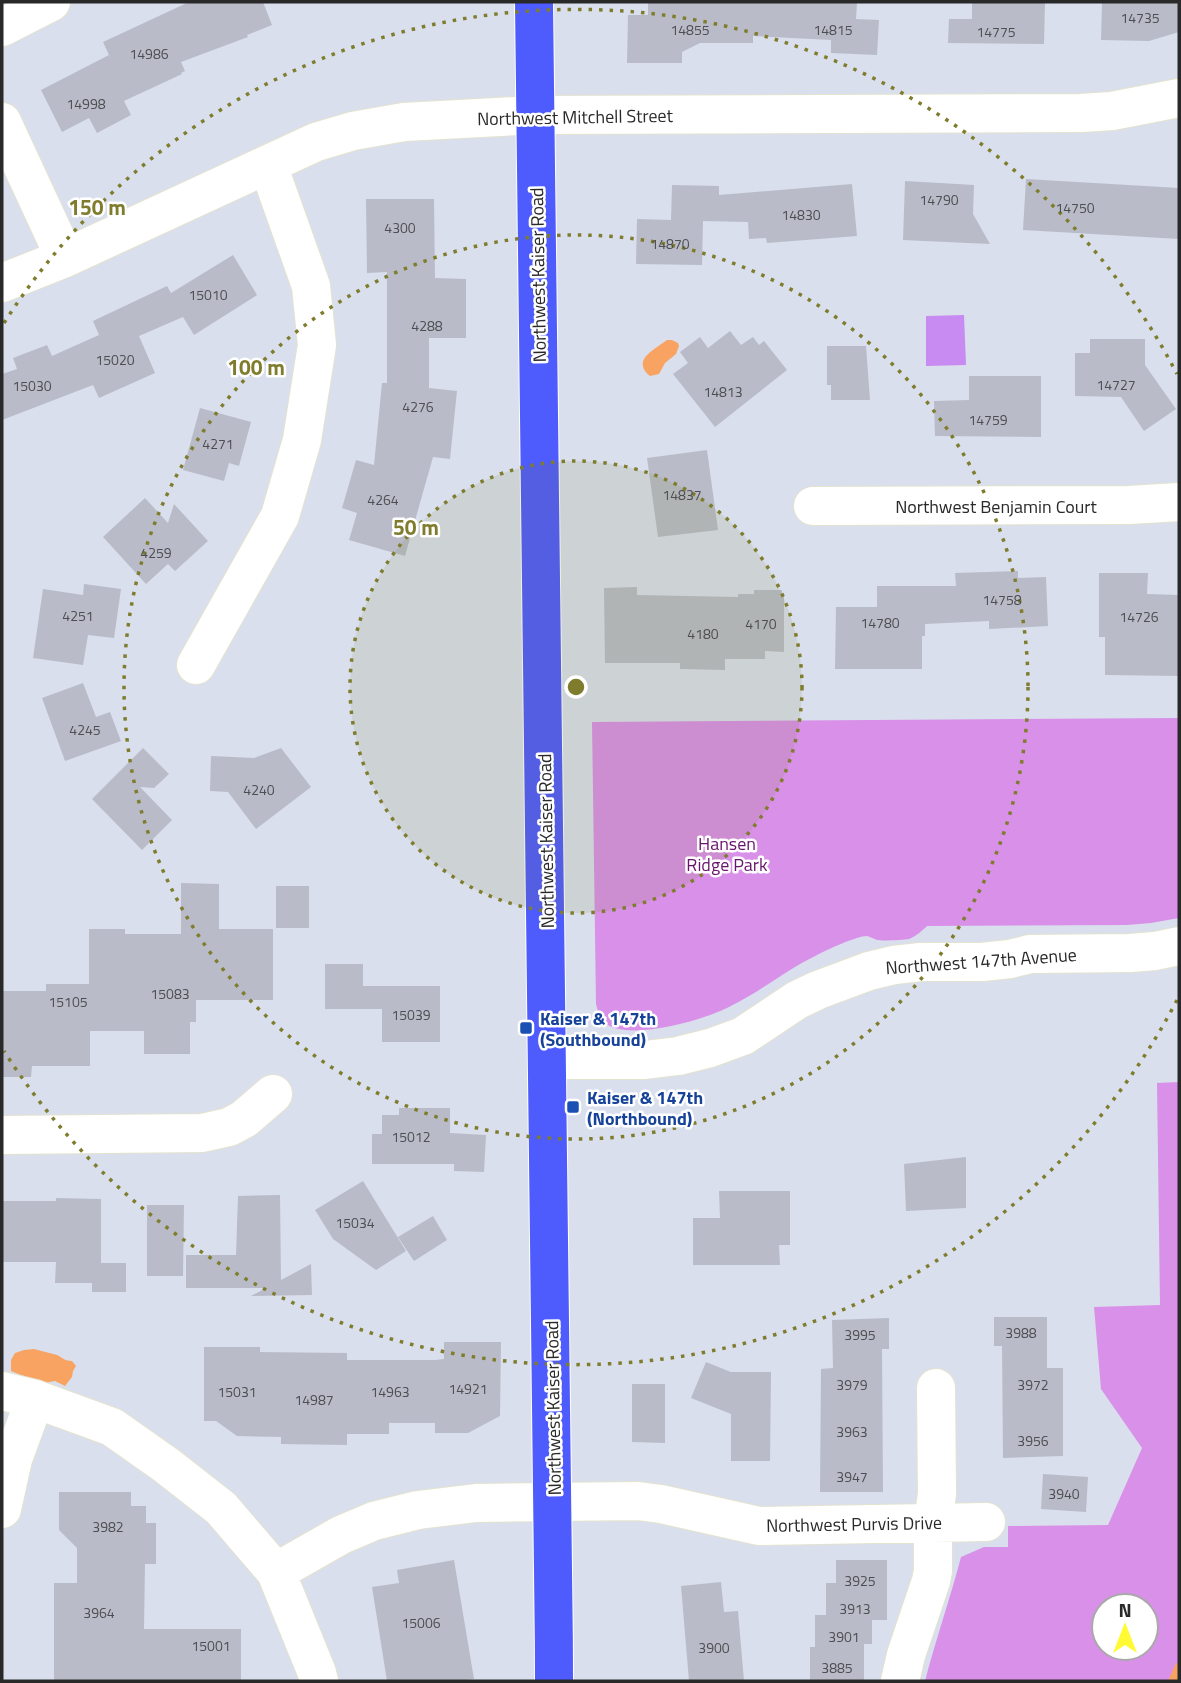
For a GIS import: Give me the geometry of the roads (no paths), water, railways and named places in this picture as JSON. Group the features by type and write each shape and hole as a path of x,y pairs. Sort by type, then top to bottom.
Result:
{"main road":[{"name":"Northwest Kaiser Road","path":"534,2 550,1060 554,1681"}],"street":[{"path":"2,27 51,2"},
{"name":"Northwest Mitchell Street","path":"2,283 65,258 316,142 353,131 404,122 536,116 1081,113 1112,111 1179,98"},
{"path":"2,122 65,258"},
{"path":"196,665 280,516 302,440 317,345 311,286 268,165"},
{"name":"Northwest Benjamin Court","path":"813,506 1129,505 1179,502"},
{"name":"Northwest 147th Avenue","path":"550,1060 645,1060 710,1048 743,1036 818,989 894,965 982,962 1030,954 1130,953 1179,946"},
{"path":"2,1135 202,1133 229,1127 244,1119 273,1094"},
{"path":"900,1681 933,1571 933,1523 937,1494 936,1388"},
{"path":"2,1509 13,1459 18,1395 112,1427 221,1508 276,1572 319,1681"},
{"name":"Northwest Purvis Drive","path":"276,1572 341,1535 374,1521 418,1510 476,1503 638,1501 759,1526 986,1522"}],"waterway":[{"path":"1173,1681 1179,1667"}],"place":[{"name":"Kaiser & 147th (Southbound)","path":"526,1028"},
{"name":"Kaiser & 147th (Northbound)","path":"573,1107"}],"park label":[{"name":"Hansen Ridge Park","path":"727,853"}]}
